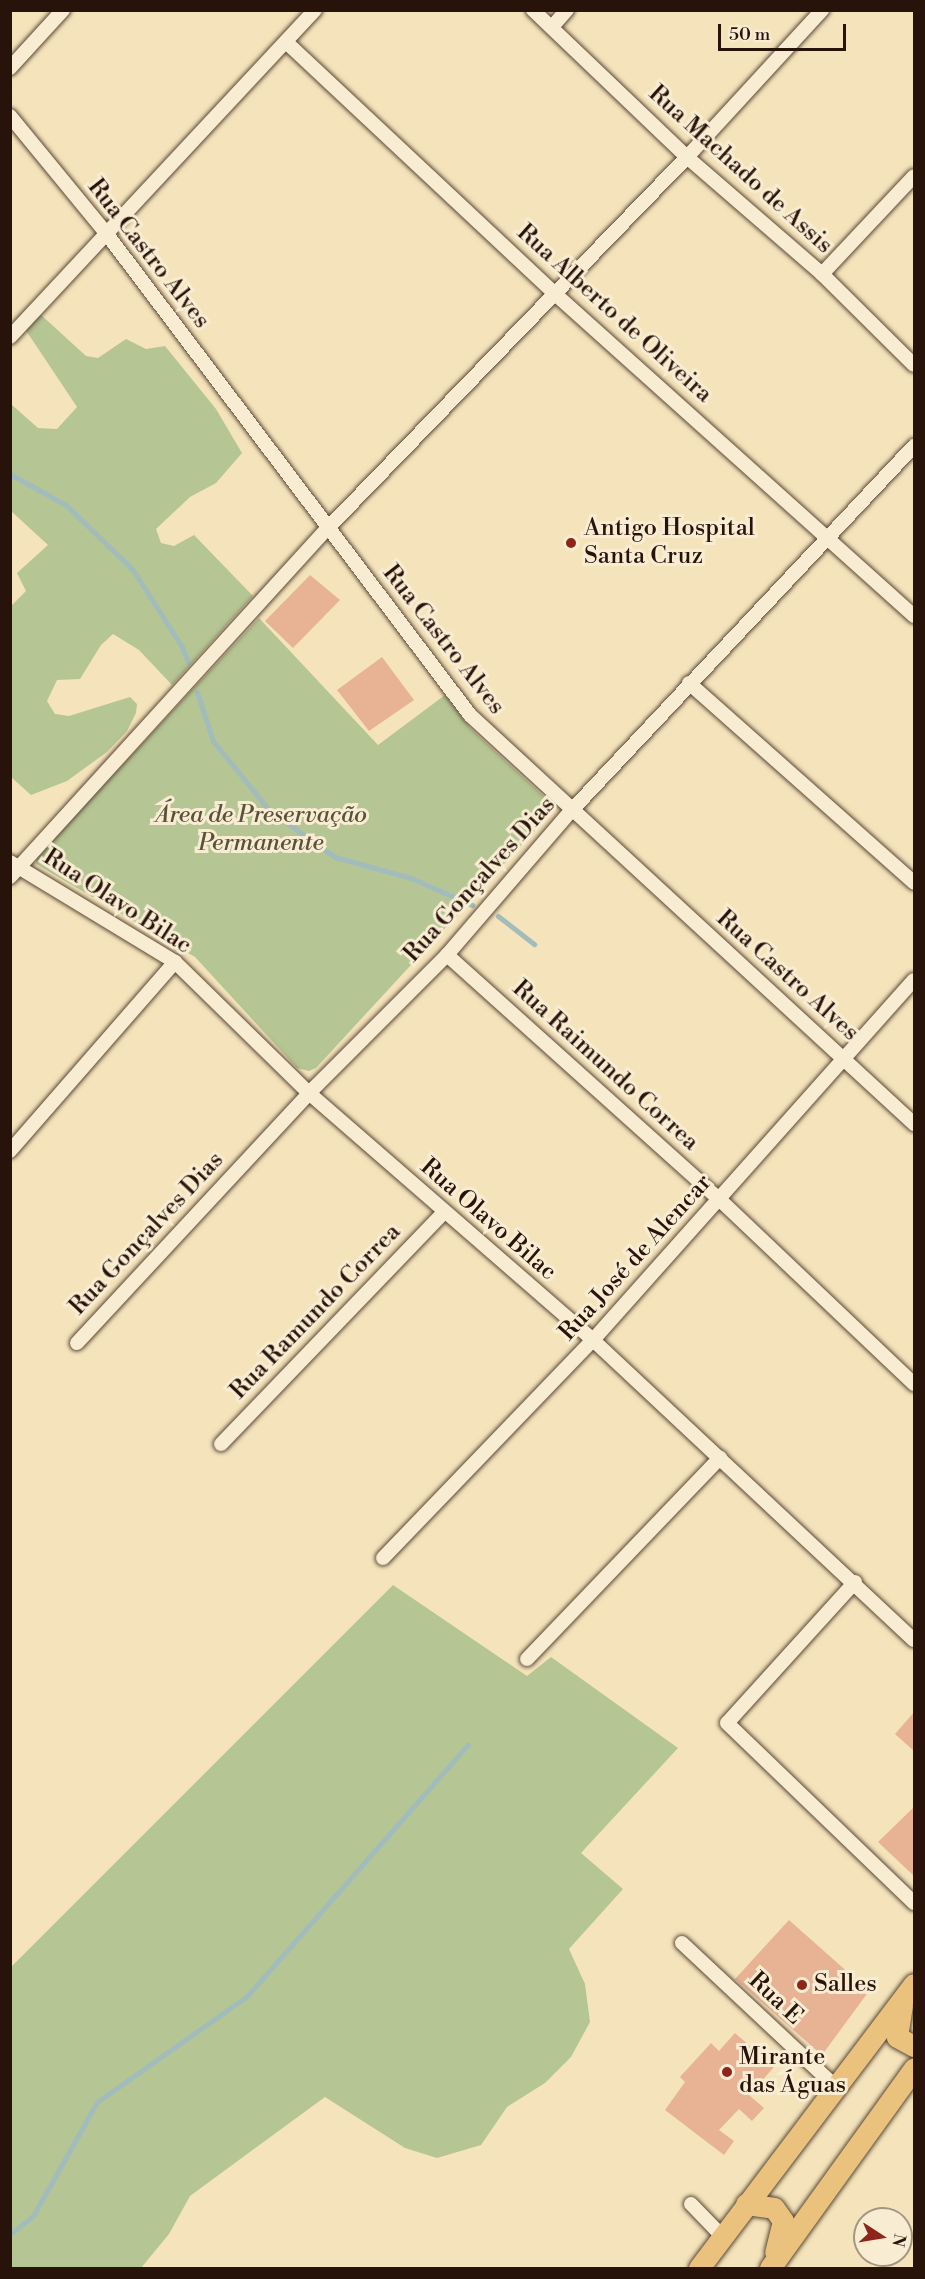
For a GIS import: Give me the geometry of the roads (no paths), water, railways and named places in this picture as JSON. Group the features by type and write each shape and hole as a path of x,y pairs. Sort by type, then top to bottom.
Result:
{"main road":[{"path":"699,2268 910,1990"},
{"path":"910,1990 896,2027 897,2037 915,2046"},
{"path":"769,2268 915,2068"},
{"path":"746,2204 774,2208 783,2221 778,2246 769,2268"}],"street":[{"path":"10,68 63,10"},
{"path":"10,337 315,10"},
{"name":"Rua Machado de Assis","path":"533,10 687,157 822,274 915,365"},
{"path":"552,27 567,10"},
{"path":"14,868 328,528 687,157 822,10"},
{"name":"Rua Alberto de Oliveira","path":"286,42 554,292 915,616"},
{"name":"Rua Castro Alves","path":"10,116 106,233 470,715 571,811 915,1124"},
{"path":"822,274 915,176"},
{"name":"Rua Gonçalves Dias","path":"77,1343 309,1093 447,955 571,811 826,536 915,446"},
{"path":"689,683 915,883"},
{"name":"Rua Olavo Bilac","path":"14,868 175,962 309,1093 592,1340 915,1640"},
{"name":"Rua Raimundo Correa","path":"447,955 719,1199 915,1384"},
{"path":"10,1151 175,962"},
{"name":"Rua José de Alencar","path":"383,1558 592,1340 915,980"},
{"name":"Rua Ramundo Correa","path":"221,1444 444,1212"},
{"path":"527,1659 720,1458"},
{"path":"855,1582 727,1723 915,1903"},
{"name":"Rua E","path":"682,1943 837,2088"},
{"path":"691,2204 722,2236"}],"waterway":[{"path":"10,474 66,505 133,570 182,647 188,662"},
{"path":"197,692 213,741 269,810 335,857 411,878 472,905"},
{"path":"498,916 534,944"},
{"path":"10,2234 33,2216 97,2102 247,1996 468,1744"}],"place":[{"name":"Antigo Hospital Santa Cruz","path":"571,543"},
{"name":"Salles","path":"802,1985"},
{"name":"Mirante das Águas","path":"727,2072"}],"park label":[{"name":"Área de Preservação Permanente","path":"261,830"}]}
